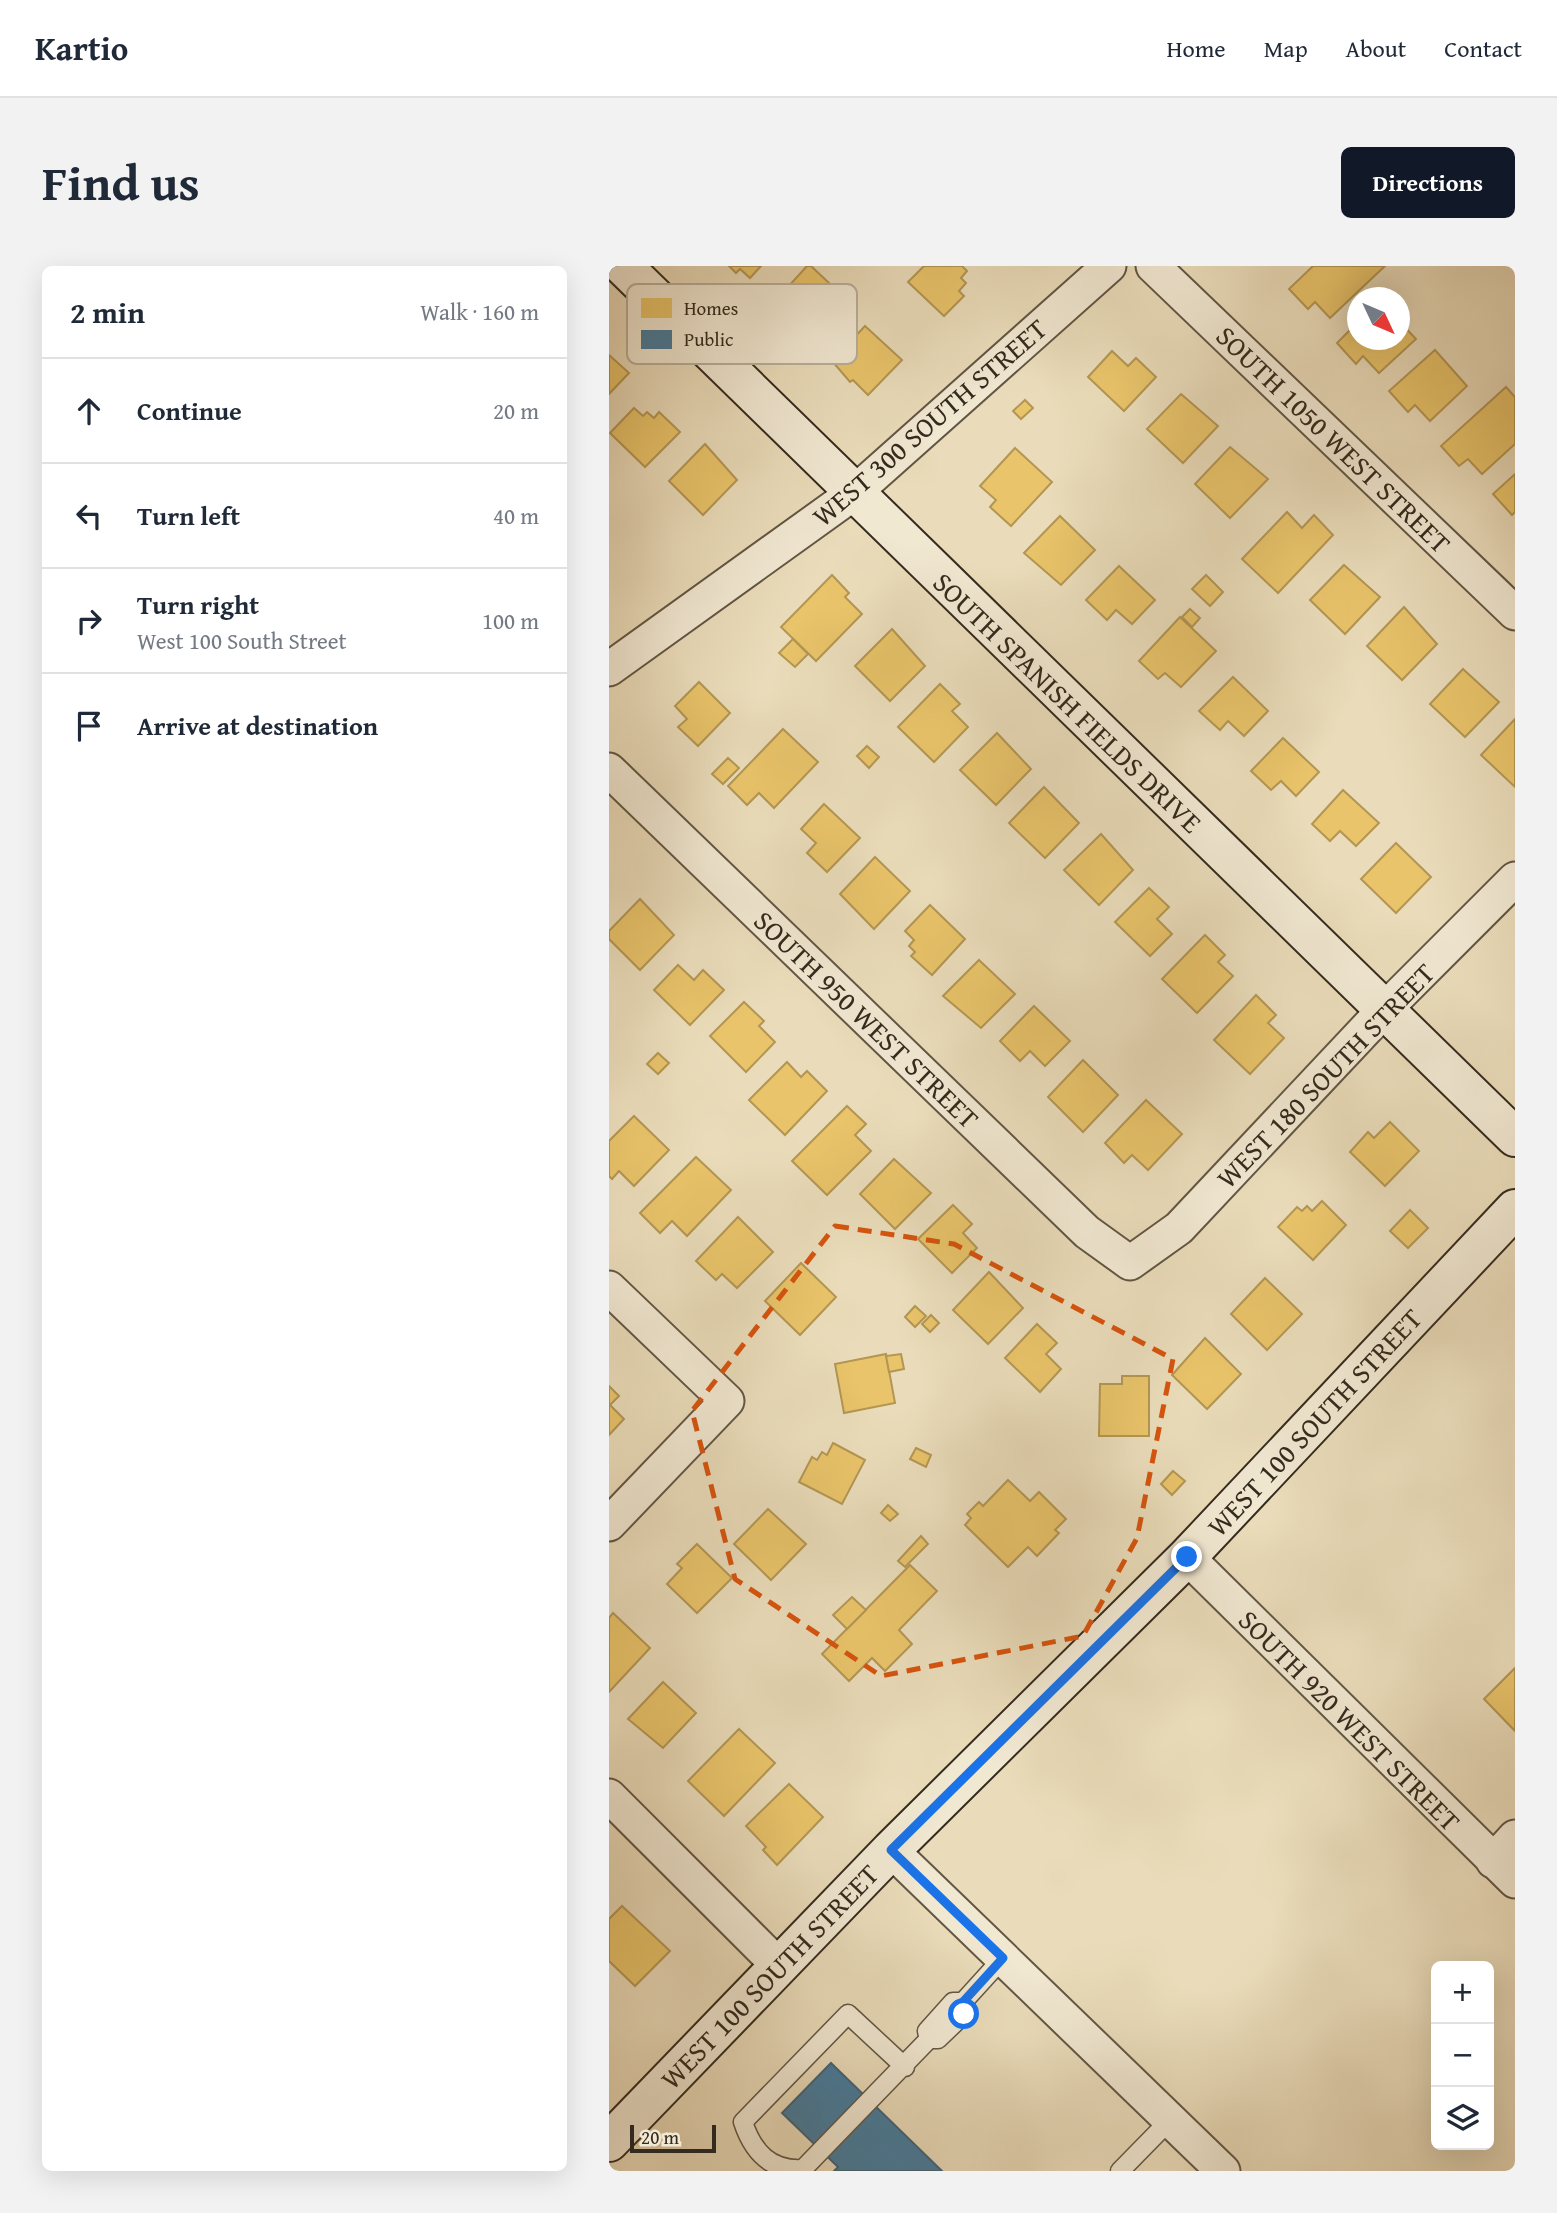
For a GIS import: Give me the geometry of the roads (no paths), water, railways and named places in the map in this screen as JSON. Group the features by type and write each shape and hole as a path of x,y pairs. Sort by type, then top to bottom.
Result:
{"street":[{"name":"SOUTH SPANISH FIELDS DRIVE","path":"623,266 641,284"},
{"name":"WEST 300 SOUTH STREET","path":"609,669 855,493 1109,266"},
{"name":"SOUTH 1050 WEST STREET","path":"1153,266 1515,613"},
{"name":"SOUTH SPANISH FIELDS DRIVE","path":"723,364 1515,1137"},
{"name":"SOUTH 950 WEST STREET","path":"609,769 1087,1231 1130,1264"},
{"name":"WEST 180 SOUTH STREET","path":"1130,1264 1179,1228 1383,1011 1515,879"},
{"name":"WEST 100 SOUTH STREET","path":"609,2142 891,1850 1187,1557 1515,1209"},
{"path":"609,1288 727,1401 609,1524"},
{"name":"SOUTH 920 WEST STREET","path":"1187,1557 1504,1871"},
{"path":"612,1806 778,1965"},
{"path":"1504,1871 1515,1837"},
{"path":"891,1850 1223,2171"}],"lane":[{"path":"905,2067 848,2014 743,2122 750,2144 771,2165 788,2171 803,2169 905,2067 929,2039 927,2031 933,2023 953,2002 963,2002 1003,1958"},
{"path":"1120,2171 1170,2120"}]}
